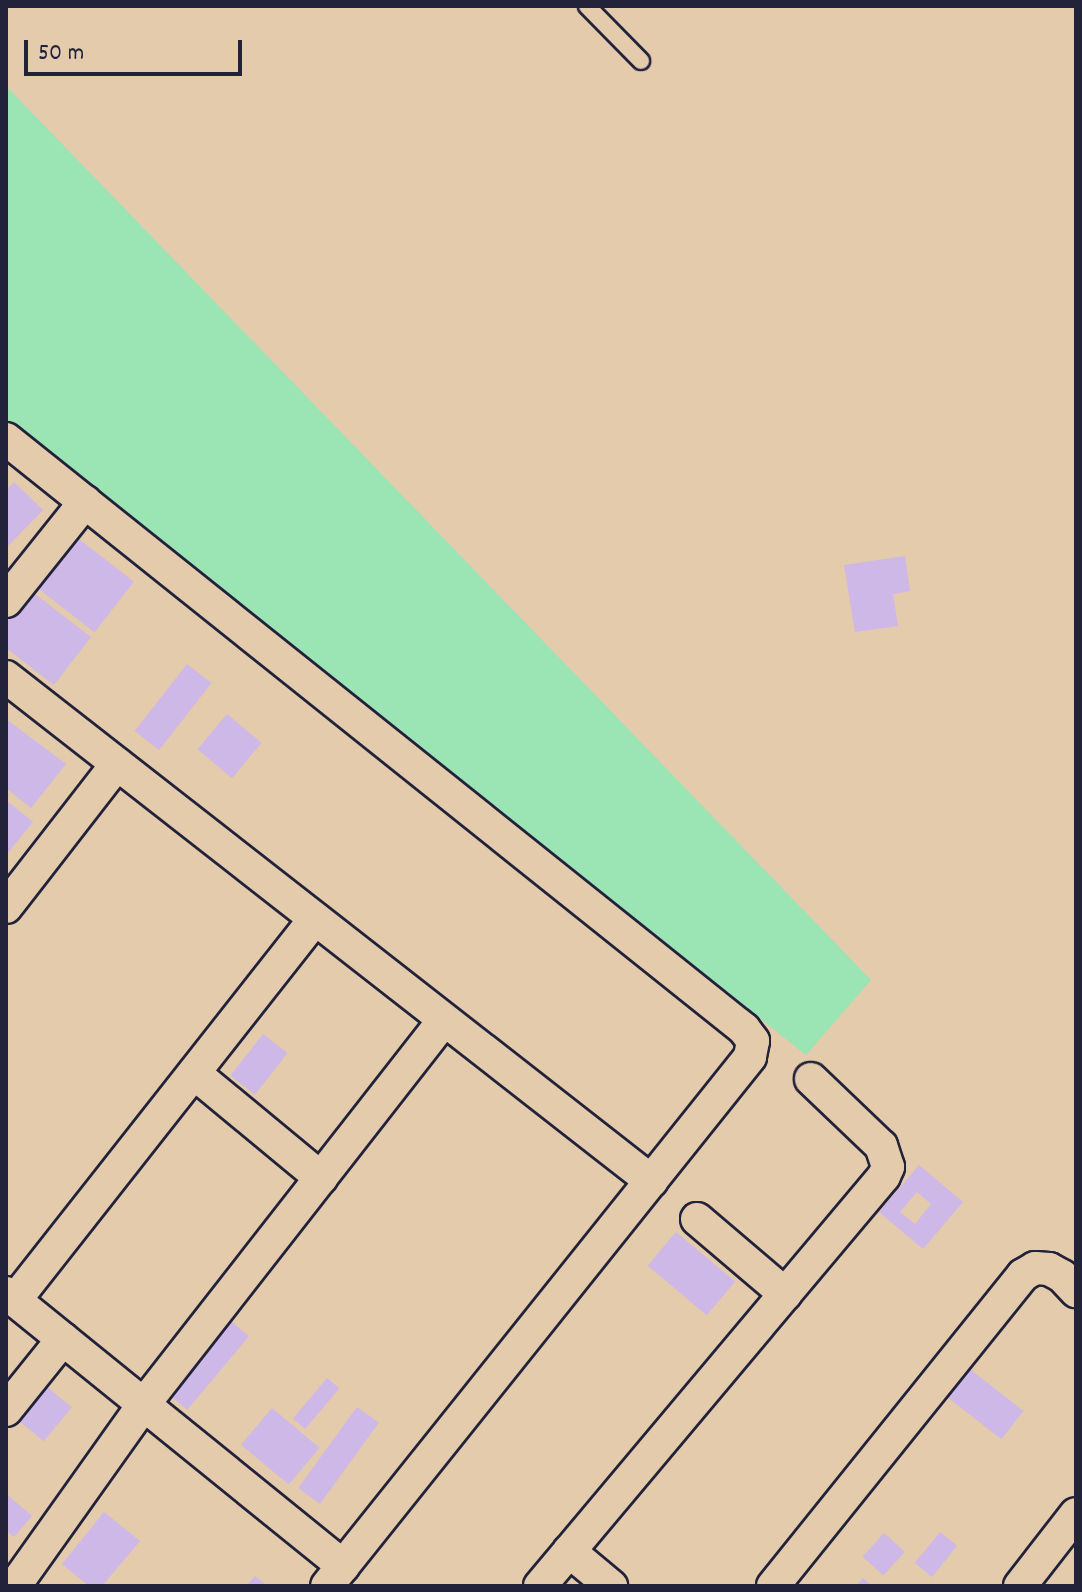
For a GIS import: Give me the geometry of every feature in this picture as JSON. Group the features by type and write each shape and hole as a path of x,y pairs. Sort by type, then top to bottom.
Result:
{"street":[{"path":"6,439 744,1029 753,1041 750,1057 335,1576 144,1404 11,1296 194,1073 315,919"},
{"path":"6,601 85,502"},
{"path":"6,677 651,1181"},
{"path":"6,907 117,764"},
{"path":"20,1576 144,1404 444,1020"},
{"path":"194,1073 321,1178"},
{"path":"540,1586 877,1185 888,1167 881,1146 811,1079"},
{"path":"697,1219 785,1294"},
{"path":"773,1586 1023,1275 1035,1268 1049,1269 1062,1276 1076,1291"},
{"path":"6,1410 63,1339"},
{"path":"1020,1586 1076,1514"},
{"path":"569,1551 611,1586"}],"lane":[{"path":"587,6 641,61"}],"green space":[{"path":"6,86 871,980 806,1055 6,419"}],"building":[{"path":"14,482 43,510 6,548 6,490"},
{"path":"74,535 134,582 94,632 35,585"},
{"path":"905,556 910,591 893,594 898,626 855,632 844,565"},
{"path":"26,587 91,637 54,685 6,648 6,612"},
{"path":"187,664 211,683 159,750 135,731"},
{"path":"227,714 261,743 232,778 197,749"},
{"path":"6,719 66,764 31,808 6,788"},
{"path":"6,800 33,822 6,855"},
{"path":"263,1034 287,1053 255,1095 230,1076"},
{"path":"919,1165 963,1202 923,1249 879,1212","holes":["917,1192 931,1204 915,1224 900,1212"]},
{"path":"676,1232 735,1281 707,1315 648,1266"},
{"path":"226,1317 249,1336 187,1410 164,1391"},
{"path":"966,1366 1024,1411 1001,1439 944,1394"},
{"path":"327,1378 339,1388 305,1429 293,1419"},
{"path":"45,1385 72,1407 44,1441 17,1419"},
{"path":"357,1407 379,1423 320,1504 298,1488"},
{"path":"272,1408 319,1448 289,1485 241,1445"},
{"path":"6,1494 32,1516 14,1537 6,1530"},
{"path":"104,1512 140,1541 102,1586 89,1586 62,1564"},
{"path":"940,1532 957,1546 932,1577 915,1563"},
{"path":"884,1533 905,1552 883,1576 863,1557"},
{"path":"255,1576 267,1586 246,1586"},
{"path":"863,1578 872,1586 856,1586"}]}
